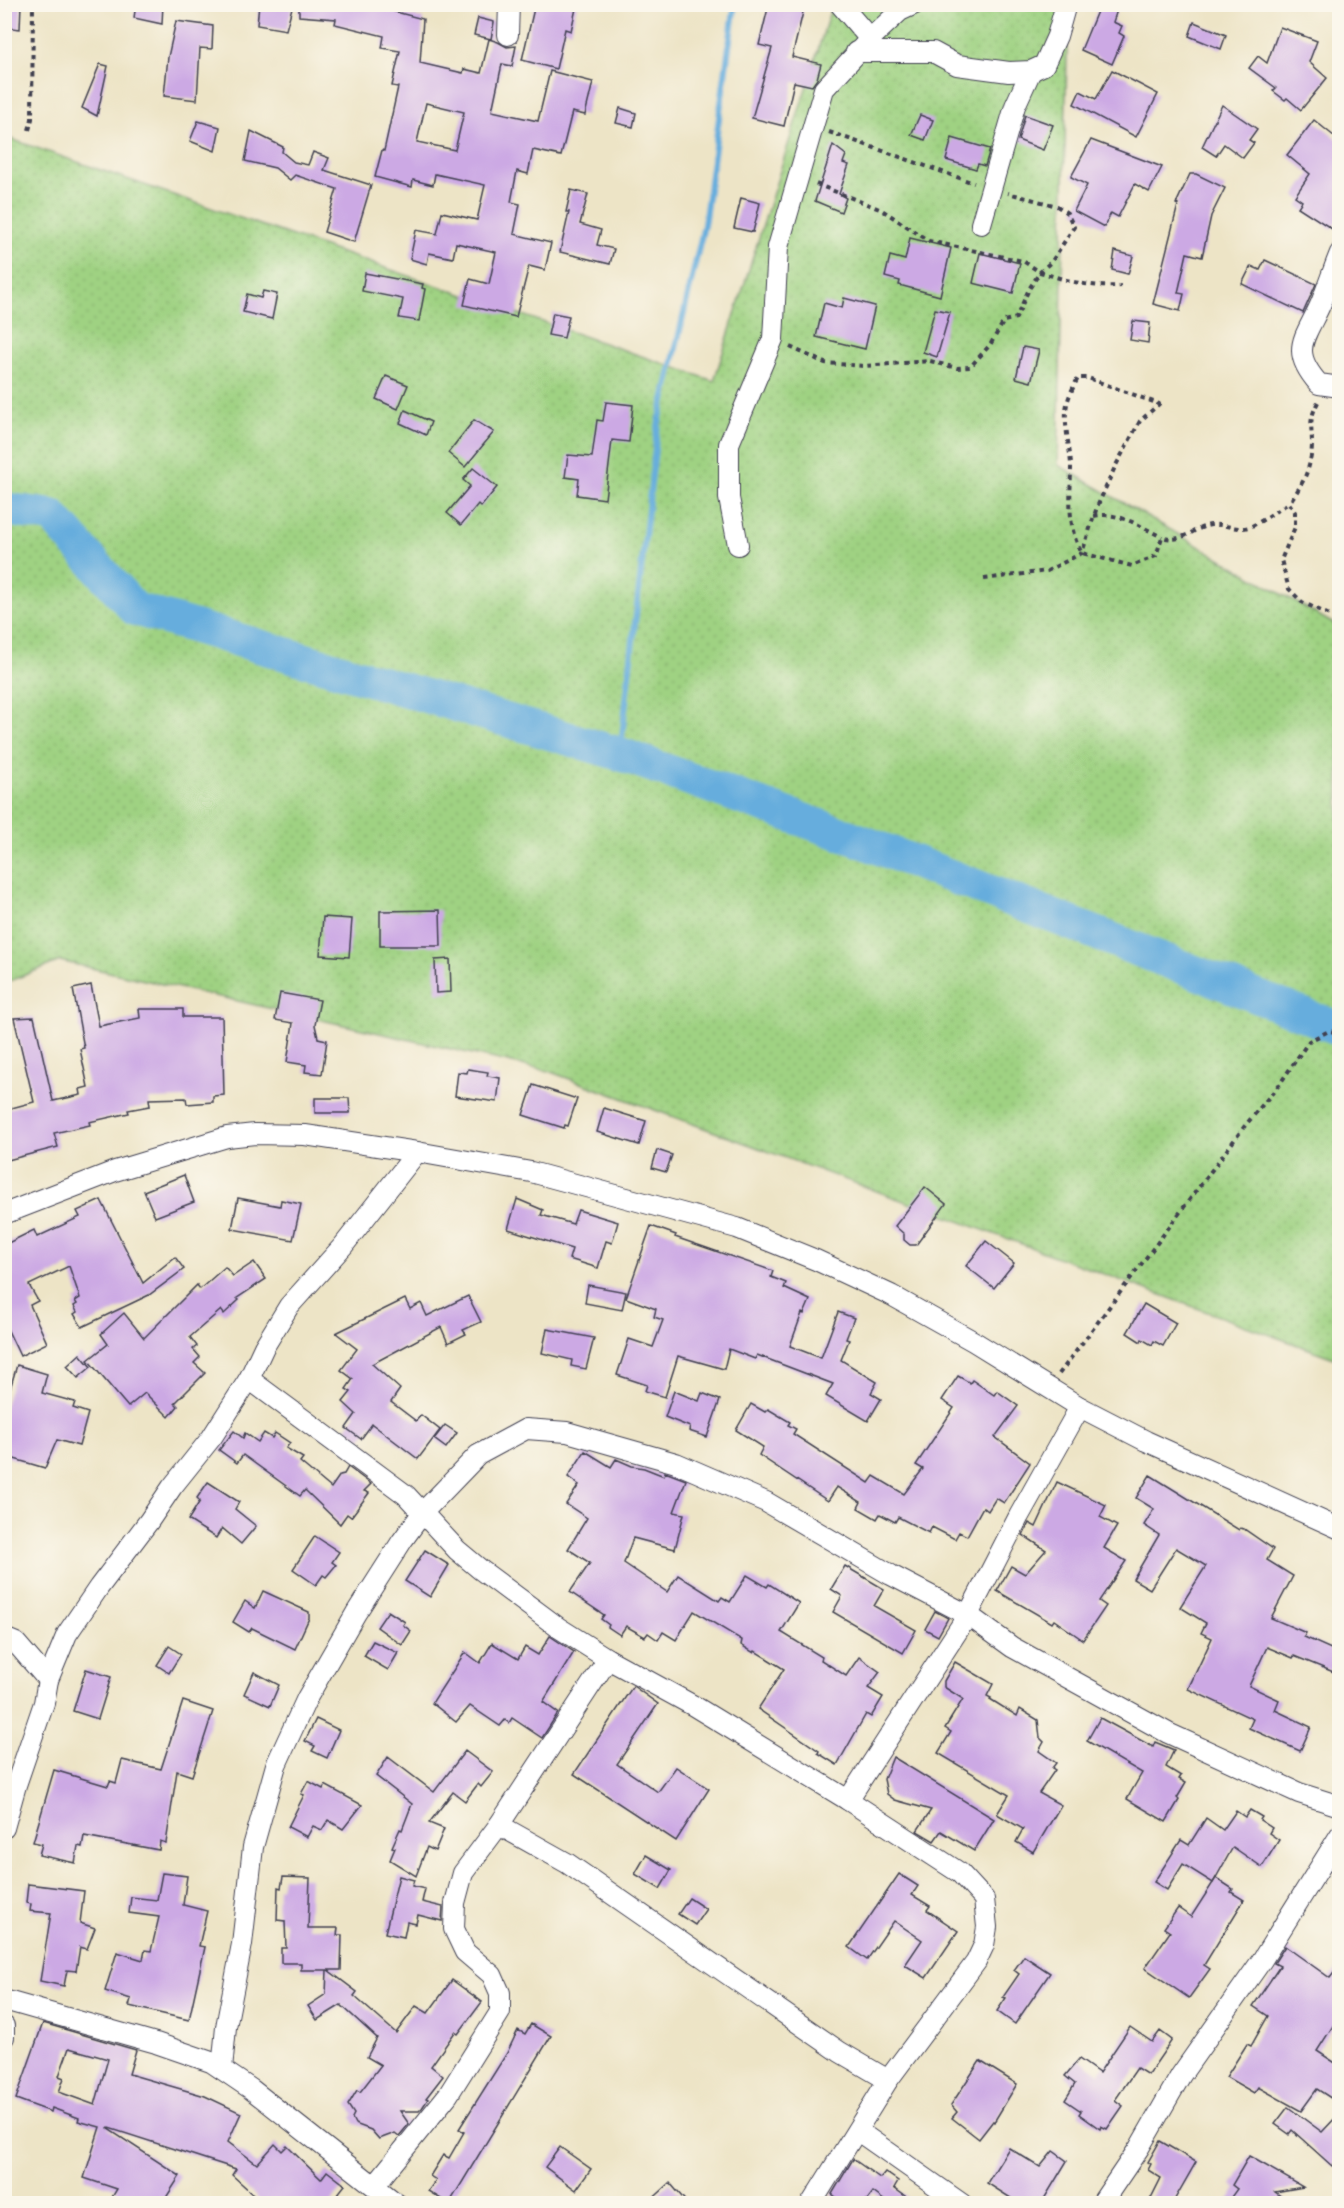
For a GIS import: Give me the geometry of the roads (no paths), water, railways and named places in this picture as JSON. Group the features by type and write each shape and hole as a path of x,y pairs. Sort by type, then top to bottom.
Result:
{"street":[{"path":"508,35 509,4"},
{"path":"840,4 863,46"},
{"path":"738,545 729,498 729,444 773,339 778,247 824,89 863,46 900,11 915,4"},
{"path":"863,46 933,52 957,65 1009,72 1031,71 1044,65 1057,36 1066,4"},
{"path":"981,224 1015,106 1031,71"},
{"path":"1333,386 1318,384 1302,358 1304,335 1320,304 1340,253"},
{"path":"4,1215 115,1171 227,1137 255,1134 304,1136 417,1152 531,1172 737,1228 816,1260 891,1295 973,1341 1080,1407 1188,1461 1340,1529"},
{"path":"4,1828 44,1703 48,1680 67,1634 172,1487 212,1437 249,1379 264,1347 289,1306 343,1246 417,1152"},
{"path":"249,1379 406,1495 457,1550 559,1628 608,1659 694,1706 848,1800 960,1873 984,1899 987,1928 984,1945 976,1962 888,2080 811,2204"},
{"path":"848,1800 968,1615 1019,1516 1080,1407"},
{"path":"222,2069 226,2027 242,1944 253,1847 276,1765 307,1698 356,1613 423,1512 478,1455 525,1429 567,1432 676,1463 712,1477 766,1502 891,1575 968,1615 1012,1647 1168,1733 1299,1793 1340,1806"},
{"path":"4,1638 16,1643 48,1680"},
{"path":"375,2185 448,2095 500,2012 500,1993 492,1975 465,1952 454,1929 455,1903 463,1873 499,1825 608,1659"},
{"path":"499,1825 567,1863 840,2052 888,2080"},
{"path":"1101,2204 1139,2148 1181,2075 1262,1960 1340,1835"},
{"path":"4,2000 196,2055 222,2069 397,2204"},
{"path":"858,2131 962,2204"}],"waterway":[{"path":"620,754 657,431 704,225 735,4"},
{"path":"4,509 52,516 135,609 620,754 856,839 1340,1029"}]}
